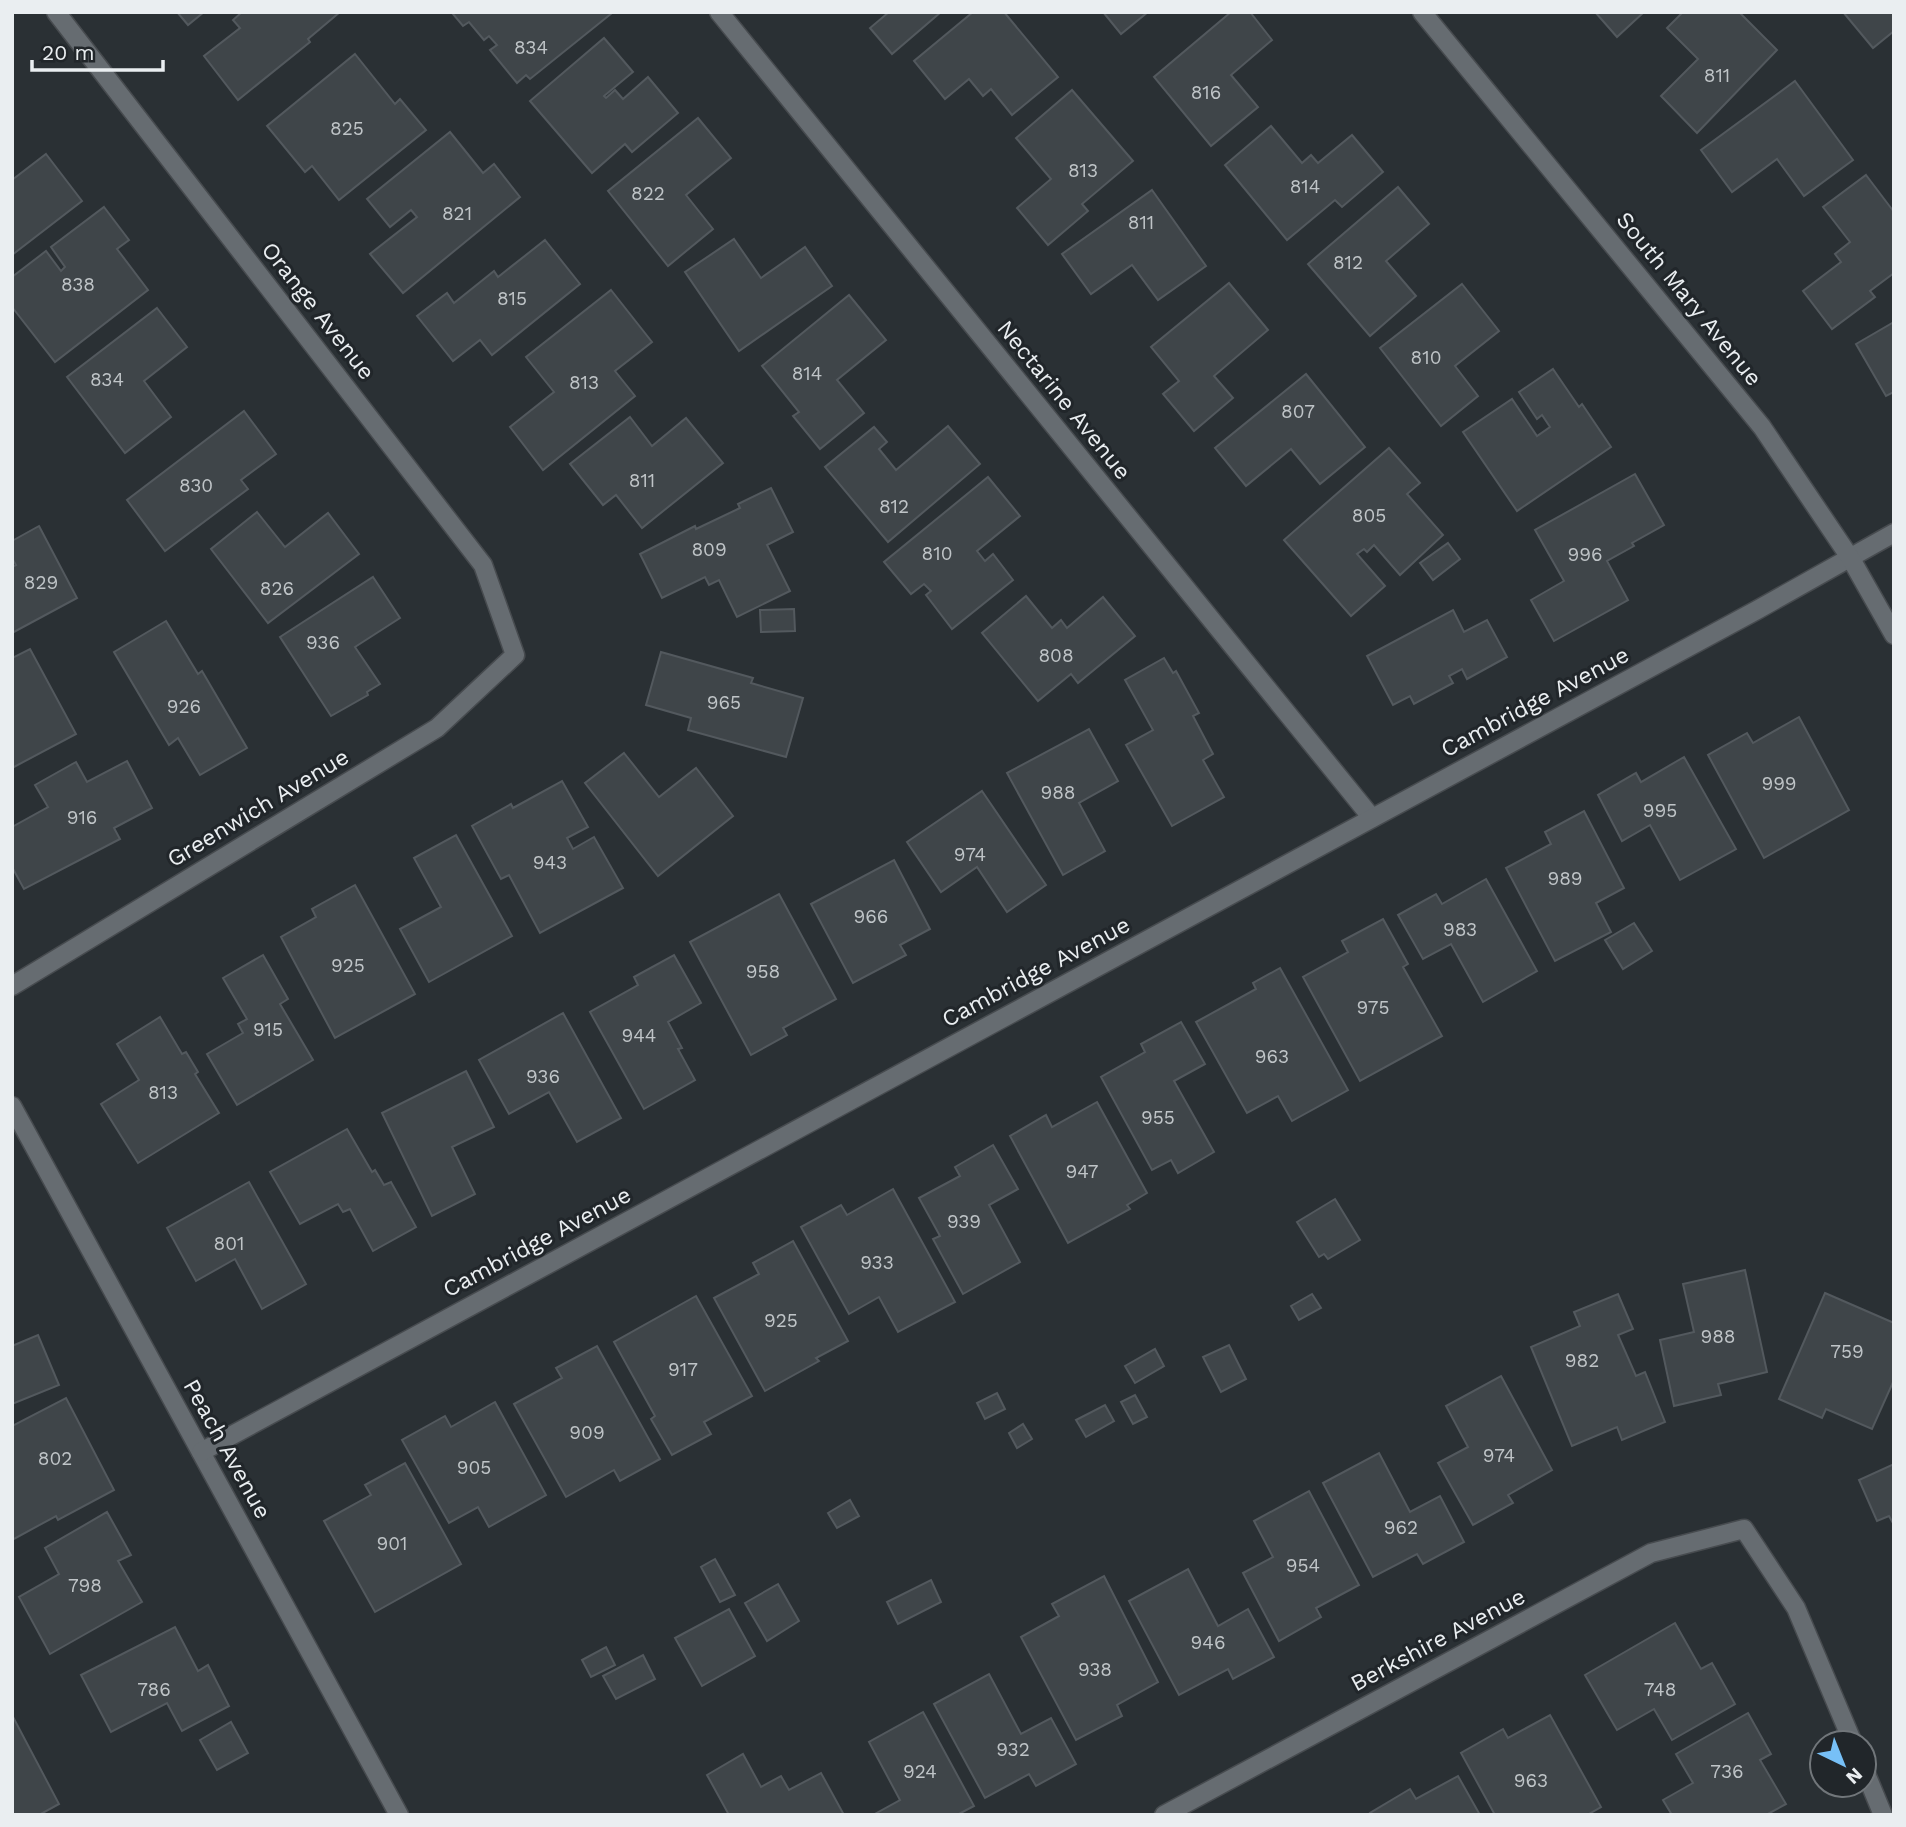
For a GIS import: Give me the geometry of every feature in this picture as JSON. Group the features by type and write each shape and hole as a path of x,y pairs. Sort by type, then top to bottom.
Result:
{"street":[{"name":"Orange Avenue","path":"56,12 483,565 515,655"},
{"name":"Nectarine Avenue","path":"719,12 1372,818"},
{"name":"South Mary Avenue","path":"1422,12 1762,427 1851,559 1894,635"},
{"name":"Cambridge Avenue","path":"201,1452 1851,559 1894,533"},
{"name":"Greenwich Avenue","path":"12,986 437,728 515,655"},
{"name":"Peach Avenue","path":"12,1106 399,1815"},
{"name":"Berkshire Avenue","path":"1164,1815 1651,1553 1744,1529 1796,1608 1847,1729"}],"building":[{"path":"177,12 204,12 188,25"},
{"path":"242,12 340,12 308,39 310,42 238,100 204,56 240,28 233,20"},
{"path":"889,12 941,12 892,54 870,28"},
{"path":"973,12 1004,12 1058,77 1012,115 991,89 983,96 969,79 945,99 914,61"},
{"path":"1103,12 1148,12 1121,34"},
{"path":"1231,12 1250,12 1272,40 1231,75 1258,107 1211,146 1154,77"},
{"path":"1595,12 1644,12 1617,37"},
{"path":"1683,12 1739,12 1777,50 1697,133 1661,96 1698,59 1667,28"},
{"path":"1843,12 1894,12 1894,31 1873,48"},
{"path":"612,13 530,79 526,75 517,83 490,50 497,45 489,36 484,40 469,22 463,26 453,14"},
{"path":"604,38 633,72 604,96 606,98 615,90 623,99 648,77 678,113 632,152 625,144 592,173 530,101"},
{"path":"355,54 395,104 400,99 426,130 339,200 312,166 305,172 267,126"},
{"path":"1795,81 1853,160 1804,196 1777,159 1732,192 1701,150"},
{"path":"1072,90 1133,161 1082,204 1088,211 1048,245 1017,208 1051,179 1016,138"},
{"path":"698,118 731,158 686,195 713,229 668,266 608,191"},
{"path":"1271,126 1302,163 1311,155 1318,163 1352,135 1383,172 1342,207 1335,200 1287,240 1225,165"},
{"path":"450,132 483,173 494,164 520,197 403,293 370,254 417,217 411,210 390,227 367,199"},
{"path":"46,154 82,201 12,255 12,180"},
{"path":"1866,175 1894,212 1894,273 1870,291 1875,297 1832,329 1803,291 1841,262 1835,254 1850,242 1823,207"},
{"path":"1398,187 1429,224 1386,261 1416,296 1370,336 1308,264"},
{"path":"1152,190 1206,266 1158,300 1132,265 1091,294 1062,254"},
{"path":"104,207 129,240 117,249 148,290 55,362 12,307 12,277 46,251 61,271 65,267 51,247"},
{"path":"734,239 761,278 805,247 832,286 739,351 685,272"},
{"path":"545,240 580,284 492,355 480,340 453,361 417,316 447,293 454,303 494,271 498,277"},
{"path":"1229,283 1268,330 1214,376 1233,398 1194,431 1163,394 1179,381 1151,347"},
{"path":"1462,284 1499,331 1455,366 1478,396 1441,426 1380,348"},
{"path":"611,290 652,342 615,371 635,396 543,470 510,427 554,392 526,357"},
{"path":"849,295 886,340 837,380 864,413 820,449 793,416 799,412 762,366"},
{"path":"157,308 187,347 144,381 171,417 125,453 67,377"},
{"path":"1894,322 1894,392 1886,396 1856,344"},
{"path":"1553,369 1579,407 1582,404 1611,447 1517,511 1463,432 1512,399 1537,436 1550,427 1542,415 1537,419 1519,392"},
{"path":"1306,374 1365,447 1320,484 1291,449 1246,486 1215,448"},
{"path":"244,411 276,454 241,480 248,489 165,551 127,500"},
{"path":"630,417 652,446 686,418 723,463 642,528 616,495 603,505 570,464"},
{"path":"948,426 980,464 888,542 825,467 874,427 887,442 879,449 896,470"},
{"path":"1389,448 1420,483 1407,494 1443,535 1400,575 1374,545 1367,552 1364,549 1357,554 1385,586 1351,616 1284,540"},
{"path":"1635,474 1664,525 1607,561 1628,600 1554,641 1531,600 1564,581 1535,530"},
{"path":"988,477 1020,516 977,551 985,561 993,554 1013,580 952,629 926,595 931,591 924,584 911,594 884,562"},
{"path":"771,488 793,532 767,545 790,591 737,617 719,580 709,585 705,577 662,598 640,554 695,526 696,529 740,508 738,504"},
{"path":"257,512 285,547 328,513 359,554 268,623 211,549"},
{"path":"39,526 77,598 12,633 12,567 16,565 12,558 12,541"},
{"path":"1448,543 1460,559 1433,580 1420,563"},
{"path":"373,577 400,618 355,647 380,684 367,692 368,695 331,716 280,637"},
{"path":"1026,596 1052,628 1061,620 1067,628 1103,597 1135,636 1078,683 1071,674 1038,701 982,633"},
{"path":"794,609 795,631 761,632 760,610"},
{"path":"1453,610 1464,632 1487,620 1507,657 1467,679 1462,669 1449,676 1453,683 1414,704 1410,696 1393,705 1367,656"},
{"path":"166,621 198,674 202,671 247,748 200,775 178,738 169,745 114,652"},
{"path":"30,649 76,734 12,768 12,658"},
{"path":"661,652 753,678 751,683 803,698 786,757 688,730 691,718 646,705"},
{"path":"1164,658 1173,673 1176,671 1199,713 1193,716 1213,754 1203,760 1224,797 1172,826 1126,745 1153,730 1125,680"},
{"path":"1799,717 1849,810 1764,858 1708,755 1747,733 1753,743"},
{"path":"1089,729 1118,781 1079,803 1105,851 1063,875 1007,773"},
{"path":"624,753 659,797 696,768 733,816 658,876 585,783"},
{"path":"1684,757 1736,849 1680,880 1650,825 1622,841 1598,795 1636,773 1641,782"},
{"path":"127,761 152,808 114,828 120,839 24,889 12,867 12,827 48,807 35,785 76,762 87,782"},
{"path":"562,781 588,827 567,838 573,849 594,837 623,888 540,933 509,875 501,879 472,826 511,804 513,808"},
{"path":"982,791 1046,885 1007,912 977,867 941,892 907,842"},
{"path":"1584,811 1624,888 1596,903 1611,932 1555,961 1506,868 1551,844 1545,832"},
{"path":"456,835 512,936 429,982 400,929 441,907 414,858"},
{"path":"894,860 930,929 900,945 906,955 853,983 811,904"},
{"path":"1486,879 1537,971 1483,1002 1451,944 1423,959 1398,915 1436,894 1442,904"},
{"path":"355,885 415,994 335,1038 281,937 316,917 312,909"},
{"path":"779,894 836,999 783,1028 787,1035 751,1055 690,942"},
{"path":"1383,919 1408,964 1403,967 1442,1036 1360,1081 1303,977 1348,952 1342,941"},
{"path":"1634,923 1652,951 1623,969 1605,940"},
{"path":"263,955 288,999 280,1004 313,1060 237,1105 207,1054 243,1033 238,1024 247,1019 223,978"},
{"path":"674,955 701,1003 668,1022 682,1048 678,1049 695,1080 644,1109 590,1012 638,985 634,977"},
{"path":"1280,968 1348,1090 1292,1121 1278,1096 1247,1113 1196,1022 1256,989 1253,983"},
{"path":"563,1013 621,1118 577,1142 549,1092 509,1114 479,1060"},
{"path":"160,1017 182,1054 186,1052 198,1072 195,1074 219,1113 138,1163 101,1104 139,1080 117,1044"},
{"path":"1181,1022 1205,1064 1174,1081 1214,1152 1178,1173 1171,1160 1152,1170 1101,1077 1145,1052 1141,1044"},
{"path":"466,1071 494,1127 452,1147 475,1194 432,1216 382,1113"},
{"path":"1097,1102 1147,1193 1127,1205 1130,1209 1068,1243 1010,1136 1046,1115 1052,1127"},
{"path":"347,1129 372,1172 375,1170 384,1185 391,1182 416,1227 373,1251 350,1209 343,1212 338,1204 300,1224 270,1172"},
{"path":"993,1145 1018,1189 989,1205 1020,1262 963,1294 933,1239 940,1236 919,1198 960,1176 955,1167"},
{"path":"249,1182 306,1284 262,1309 235,1259 196,1281 167,1228"},
{"path":"893,1189 955,1302 898,1332 879,1297 849,1314 801,1227 841,1205 847,1215"},
{"path":"1335,1199 1360,1240 1328,1259 1324,1254 1319,1257 1297,1222"},
{"path":"793,1241 848,1341 816,1358 819,1361 765,1391 714,1298 759,1274 753,1263"},
{"path":"1745,1270 1767,1372 1718,1384 1721,1395 1674,1406 1660,1340 1694,1332 1683,1284"},
{"path":"1825,1293 1894,1323 1894,1380 1872,1429 1826,1409 1822,1418 1779,1399"},
{"path":"1312,1294 1321,1308 1299,1320 1291,1306"},
{"path":"1618,1294 1633,1329 1618,1335 1636,1376 1645,1372 1665,1422 1622,1440 1617,1427 1572,1446 1531,1347 1580,1326 1574,1312"},
{"path":"696,1296 752,1396 704,1422 711,1434 672,1455 651,1419 655,1416 614,1342"},
{"path":"38,1335 59,1385 12,1404 12,1346"},
{"path":"1229,1345 1246,1379 1221,1392 1203,1357"},
{"path":"597,1346 660,1459 620,1481 614,1470 566,1497 514,1404 562,1378 556,1368"},
{"path":"1155,1349 1164,1366 1135,1383 1125,1366"},
{"path":"1501,1376 1552,1470 1508,1495 1513,1503 1473,1525 1438,1463 1468,1447 1446,1406"},
{"path":"997,1393 1005,1409 985,1419 977,1403"},
{"path":"1135,1395 1147,1417 1133,1424 1121,1402"},
{"path":"66,1398 114,1490 58,1520 56,1516 12,1540 12,1426"},
{"path":"495,1402 546,1495 489,1527 478,1507 449,1523 402,1440 445,1416 451,1427"},
{"path":"1105,1405 1114,1421 1086,1437 1076,1420"},
{"path":"1023,1424 1032,1439 1017,1448 1009,1433"},
{"path":"1379,1453 1410,1512 1440,1496 1464,1542 1423,1564 1417,1554 1373,1577 1323,1483"},
{"path":"405,1463 461,1564 375,1612 324,1521 371,1495 365,1485"},
{"path":"1894,1464 1894,1525 1889,1516 1877,1521 1859,1480"},
{"path":"1309,1491 1359,1585 1316,1608 1321,1617 1279,1641 1243,1573 1273,1557 1254,1521"},
{"path":"850,1500 859,1516 837,1528 828,1513"},
{"path":"107,1512 131,1555 118,1561 142,1602 50,1654 19,1597 59,1574 45,1548"},
{"path":"715,1559 735,1595 720,1602 701,1567"},
{"path":"1188,1569 1218,1626 1248,1609 1274,1657 1233,1679 1228,1669 1179,1695 1129,1601"},
{"path":"1104,1576 1158,1682 1117,1705 1122,1716 1076,1740 1021,1637 1059,1616 1052,1604"},
{"path":"931,1580 941,1602 898,1624 887,1602"},
{"path":"778,1584 799,1621 767,1641 745,1603"},
{"path":"729,1609 755,1656 702,1686 675,1638"},
{"path":"1675,1623 1701,1669 1712,1663 1735,1704 1672,1740 1654,1709 1617,1730 1585,1675"},
{"path":"175,1627 198,1671 208,1665 229,1706 182,1731 167,1703 111,1732 81,1675"},
{"path":"606,1647 615,1665 591,1677 582,1660"},
{"path":"643,1655 655,1679 616,1699 603,1676"},
{"path":"989,1674 1021,1734 1051,1718 1076,1764 1036,1786 1029,1774 985,1798 934,1704"},
{"path":"923,1712 974,1806 957,1815 873,1815 900,1800 869,1742"},
{"path":"1748,1713 1771,1754 1760,1760 1786,1804 1766,1815 1672,1815 1663,1800 1693,1783 1676,1754"},
{"path":"12,1715 59,1804 39,1815 12,1815"},
{"path":"1550,1715 1601,1807 1587,1815 1495,1815 1461,1753 1503,1729 1508,1738"},
{"path":"231,1722 248,1753 217,1770 200,1740"},
{"path":"743,1754 761,1787 781,1776 789,1790 821,1773 844,1815 729,1815 707,1775"},
{"path":"1458,1776 1480,1815 1370,1813 1410,1789 1416,1799"}]}
